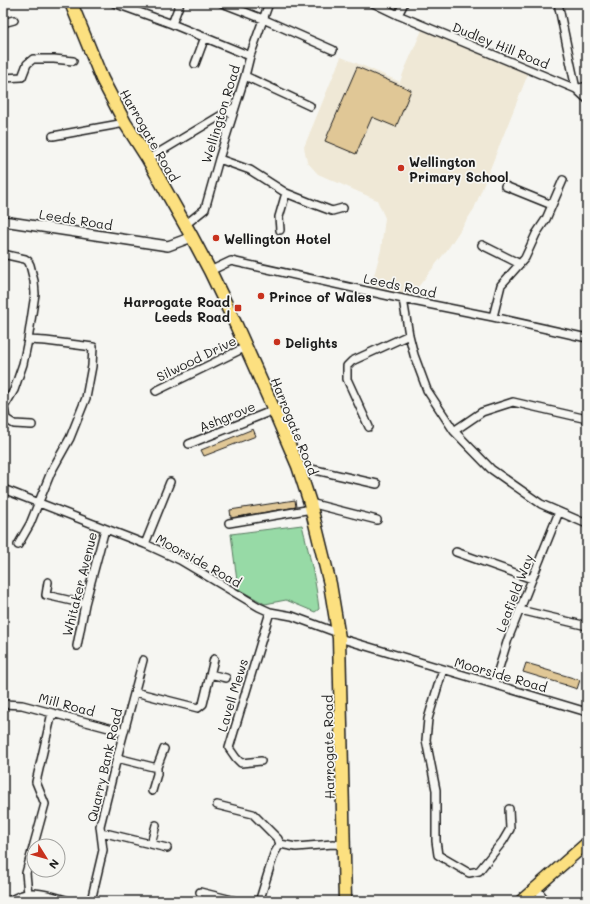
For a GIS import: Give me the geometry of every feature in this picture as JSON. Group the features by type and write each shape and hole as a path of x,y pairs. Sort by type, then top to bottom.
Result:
{"highway":[{"name":"Harrogate Road","path":"71,3 102,79 125,123 148,158 210,271 274,410 298,466 311,506 330,584 339,636 345,845 345,901"}],"main road":[{"path":"520,901 587,843"}],"street":[{"path":"114,3 172,24 250,56"},
{"path":"172,24 180,3"},
{"path":"222,3 263,19 333,50"},
{"name":"Wellington Road","path":"185,225 205,209 250,56 269,3"},
{"name":"Dudley Hill Road","path":"373,3 398,15 576,89 587,99"},
{"path":"398,15 404,3"},
{"path":"558,3 576,89 587,86"},
{"path":"3,23 14,20"},
{"path":"195,64 205,37"},
{"path":"3,78 22,77 27,64 33,59 73,61"},
{"path":"245,76 310,106"},
{"path":"148,158 235,107"},
{"path":"53,136 125,123"},
{"path":"219,159 250,170 286,193 316,205 332,211 343,208"},
{"path":"493,317 501,285 525,258 536,234 546,219 563,180"},
{"path":"504,186 552,205"},
{"path":"280,230 279,217 286,193"},
{"name":"Leeds Road","path":"3,221 168,246 192,237"},
{"path":"482,245 520,264"},
{"path":"7,255 28,261 34,281 35,294 23,364 14,390 4,407 6,419 14,424 32,425"},
{"name":"Leeds Road","path":"210,271 231,261 587,338"},
{"path":"403,299 414,355 427,390 454,431 491,469 541,504 587,524"},
{"path":"369,427 347,379 347,366 352,361 409,335"},
{"path":"18,545 30,524 51,472 70,438 86,398 92,366 93,347 28,340"},
{"name":"Silwood Drive","path":"156,391 246,347"},
{"path":"454,431 482,412 513,402 587,419"},
{"name":"Ashgrove","path":"189,444 274,410"},
{"path":"298,466 377,484"},
{"path":"145,544 170,482"},
{"name":"Moorside Road","path":"3,489 106,528 180,560 270,612 292,616 339,636 587,712"},
{"path":"229,523 311,506 377,520"},
{"name":"Leafield Way","path":"494,684 508,640 559,512"},
{"name":"Whitaker Avenue","path":"77,646 85,604 106,528"},
{"path":"456,552 532,579"},
{"path":"48,582 46,595 85,604"},
{"path":"520,610 587,626"},
{"name":"Lavell Mews","path":"261,761 241,763 228,748 270,612"},
{"path":"134,692 198,708 203,704 214,659"},
{"name":"Quarry Bank Road","path":"91,901 103,850 100,826 143,660"},
{"path":"443,669 428,720 426,740 436,790 436,841 438,854 469,873 479,871 503,841 510,829 510,809"},
{"path":"210,674 226,678"},
{"name":"Mill Road","path":"3,704 22,705 124,732"},
{"path":"28,894 26,873 45,804 36,782 52,713"},
{"path":"152,791 157,774 157,767 164,749"},
{"path":"117,758 157,767"},
{"path":"217,805 253,814 278,839 280,844"},
{"path":"151,844 156,825"},
{"path":"101,832 167,848"},
{"path":"280,844 296,847 333,844 345,845"},
{"path":"257,901 260,899 274,854 280,844"},
{"path":"536,888 546,901"},
{"path":"200,892 236,901"},
{"path":"10,901 16,897 32,893 69,901"}],"shaded area":[{"name":"Wellington Primary School","path":"422,30 528,74 474,209 447,250 411,296 371,286 381,250 385,218 377,200 318,174 307,162 304,147 341,57 400,82"}],"green space":[{"path":"302,525 310,556 319,609 315,612 286,600 265,604 238,589 231,534"}],"building":[{"path":"357,67 411,90 396,127 372,117 356,154 325,141"},
{"path":"253,429 256,436 204,456 201,450"},
{"path":"295,500 296,507 231,518 230,510"},
{"path":"526,663 580,680 577,689 523,672"}],"place":[{"name":"Wellington Primary School","path":"401,168"},
{"name":"Wellington Hotel","path":"216,238"},
{"name":"Prince of Wales","path":"261,296"},
{"name":"Harrogate Road Leeds Road","path":"238,308"},
{"name":"Delights","path":"277,342"}]}
